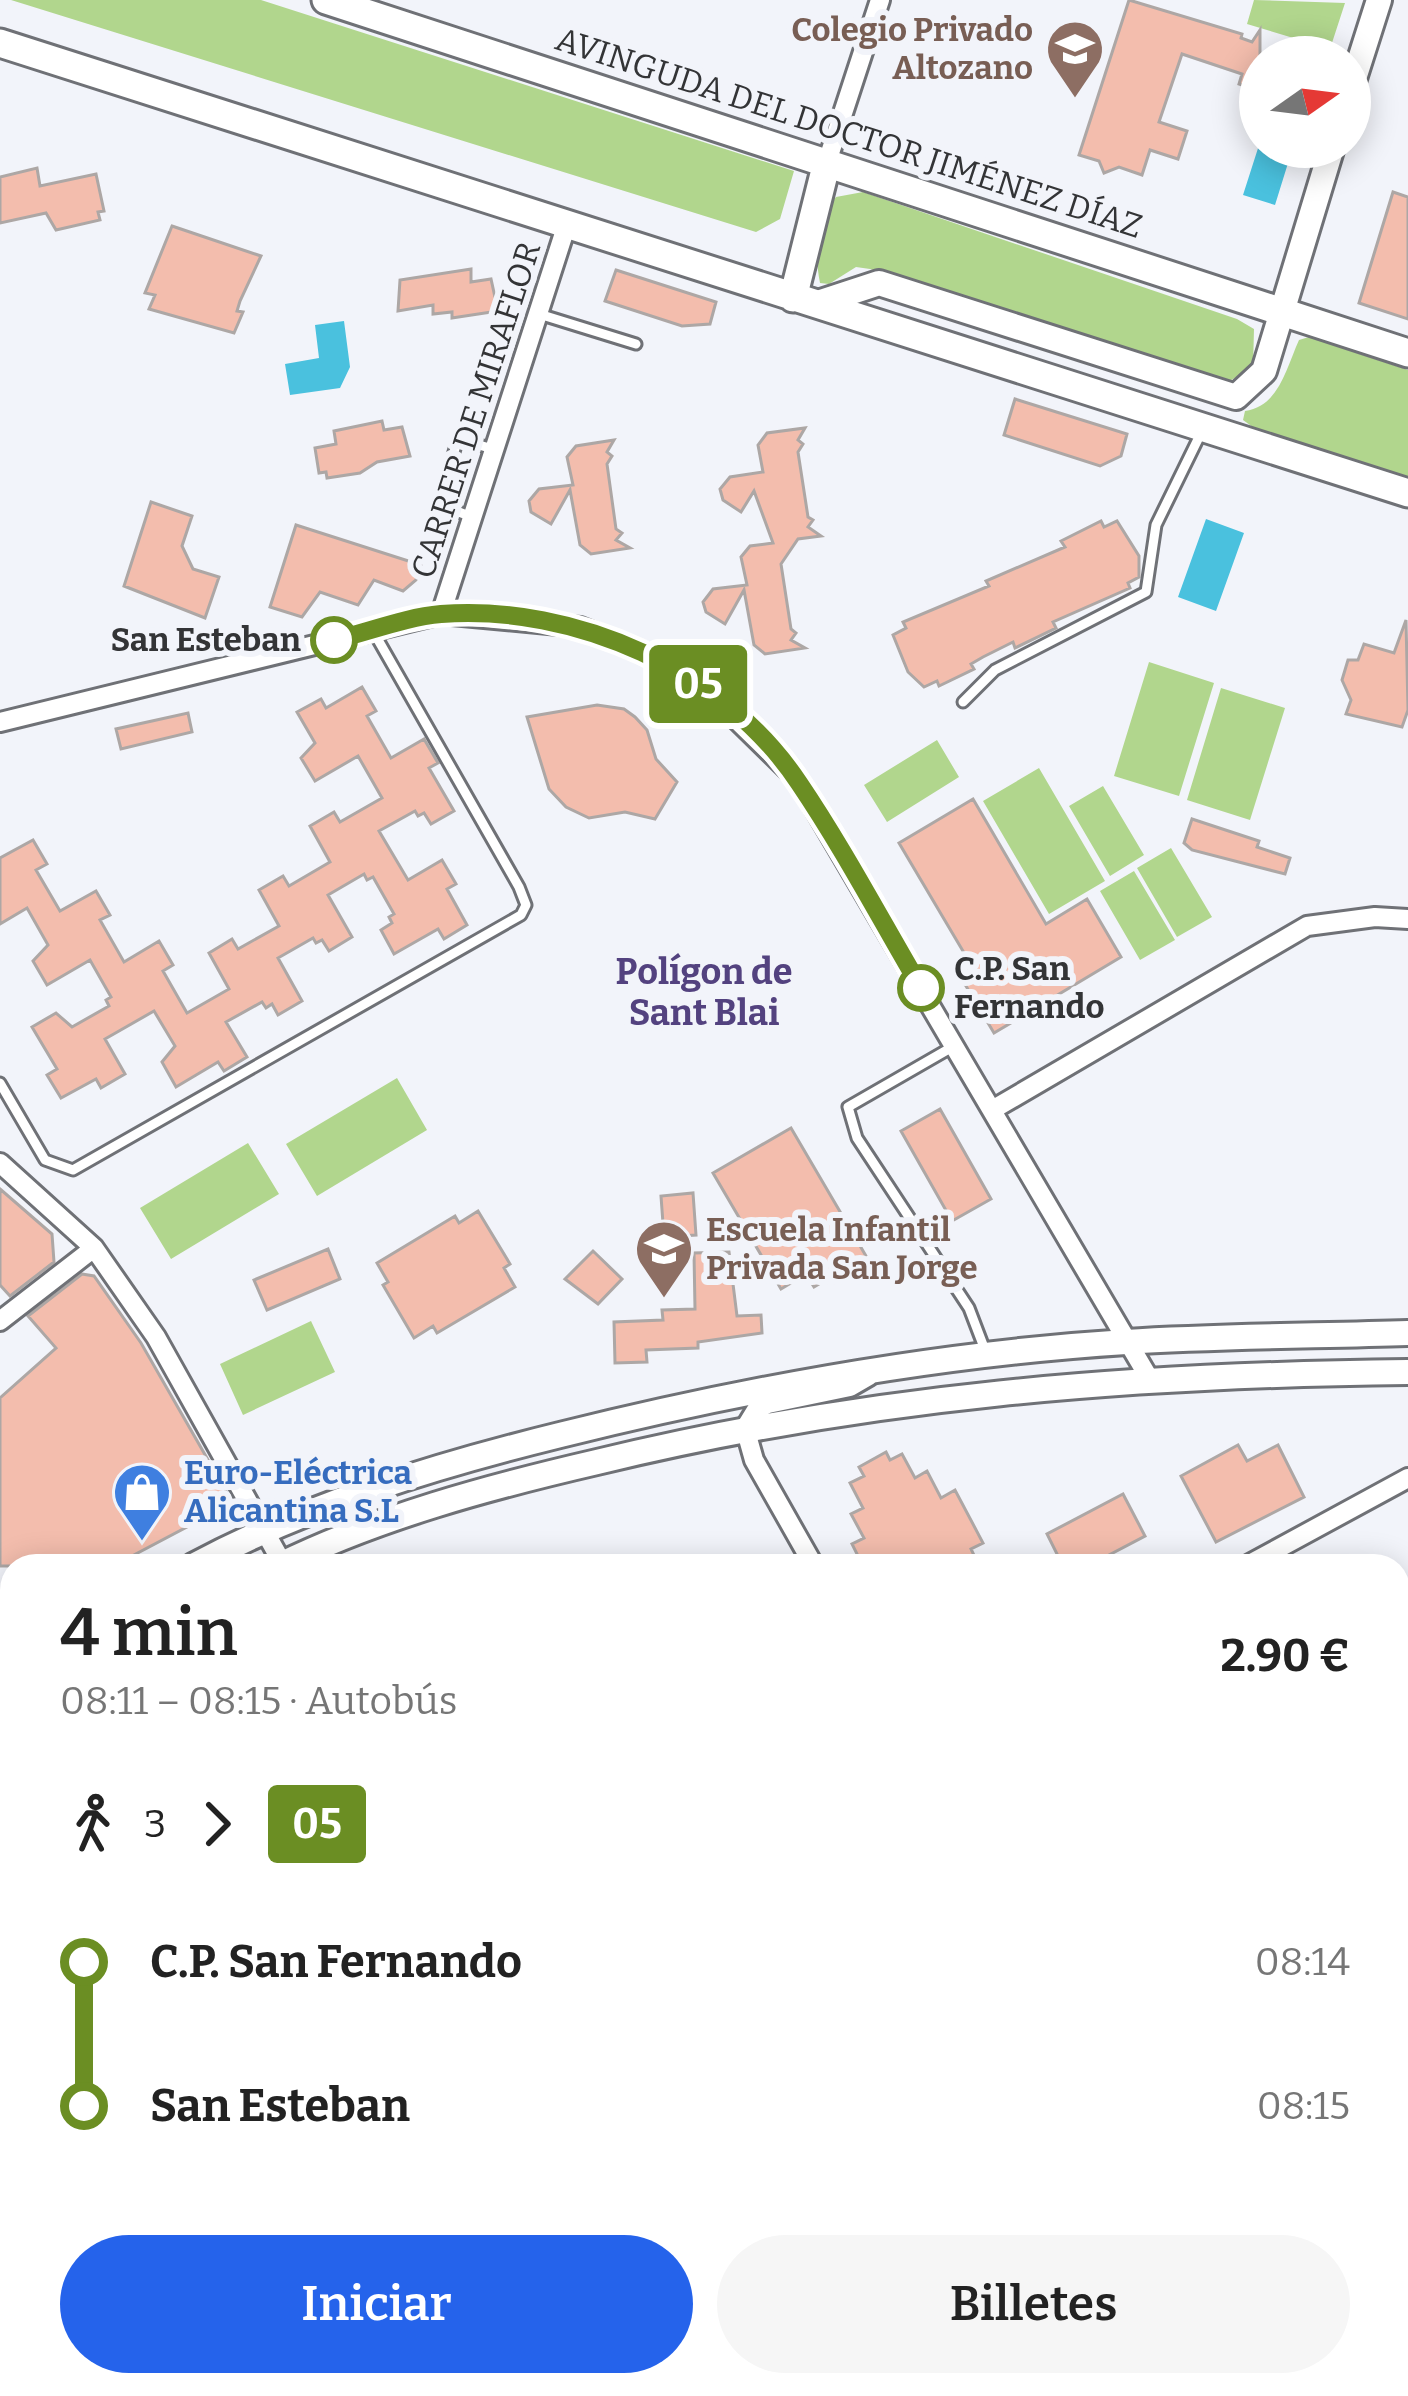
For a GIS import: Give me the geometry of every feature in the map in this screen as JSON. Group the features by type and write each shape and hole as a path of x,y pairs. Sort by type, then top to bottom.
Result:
{"main road":[{"name":"AVINGUDA DEL DOCTOR JIMÉNEZ DÍAZ","path":"326,0 1408,353"},
{"path":"0,43 1408,493"},
{"path":"804,301 827,162"}],"street":[{"path":"827,162 880,0"},
{"path":"1368,36 1379,0"},
{"path":"804,301 879,283 1226,398 1237,397 1264,371 1325,168"},
{"name":"CARRER DE MIRAFLOR","path":"441,614 567,224"},
{"path":"0,722 441,614 580,627 653,656 703,687 797,779 1149,1378"},
{"path":"992,1110 1307,926 1375,917 1408,919"},
{"path":"0,1162 94,1248 156,1337 275,1554"},
{"path":"0,1321 94,1248"},
{"path":"215,1554 262,1528 486,1453 662,1409 878,1370 987,1356 1128,1342 1408,1333"},
{"path":"807,1554 754,1460 746,1428 756,1410 768,1404 850,1387 878,1370"},
{"path":"305,1554 341,1537 529,1478 746,1428 998,1390 1149,1378 1408,1372"},
{"path":"1268,1554 1408,1478"}],"lane":[{"path":"539,314 636,344"},
{"path":"963,702 995,670 1147,592 1156,525 1203,428"},
{"path":"472,517 438,504 458,439 493,449"},
{"path":"0,1083 45,1160 74,1170 521,915 526,905 519,887 373,631"},
{"path":"954,1046 848,1107 857,1138 969,1308 987,1356"}],"green space":[{"path":"11,0 261,0 794,171 780,219 756,232"},
{"path":"1254,0 1345,3 1334,36 1287,36 1247,24"},
{"path":"863,192 1237,319 1254,329 1253,367 1228,382 870,269 856,267 829,284 820,283 817,249 825,216 836,197"},
{"path":"1309,337 1408,370 1408,479 1261,433 1243,420 1245,411 1274,394 1299,340"},
{"path":"1149,662 1214,683 1179,796 1114,776"},
{"path":"1221,688 1285,708 1250,820 1187,800"},
{"path":"937,740 959,777 887,822 864,785"},
{"path":"1039,768 1105,881 1049,914 983,801"},
{"path":"1103,786 1144,855 1110,876 1069,806"},
{"path":"1171,848 1212,917 1177,937 1137,868"},
{"path":"1134,871 1175,940 1140,960 1100,891"},
{"path":"397,1078 427,1130 317,1196 286,1144"},
{"path":"248,1143 279,1194 171,1259 140,1208"},
{"path":"311,1321 335,1372 243,1415 220,1364"}],"water":[{"path":"1252,168 1286,168 1275,205 1243,195"},
{"path":"344,321 350,367 340,388 290,395 285,364 319,358 315,325"},
{"path":"1206,519 1244,533 1216,611 1178,597"}],"building":[{"path":"1129,0 1242,34 1239,73 1182,54 1159,122 1187,131 1178,159 1150,150 1142,175 1119,167 1104,173 1099,161 1079,155"},
{"path":"37,168 40,186 96,174 104,211 98,212 100,220 56,230 46,213 0,223 0,177"},
{"path":"1393,192 1408,197 1408,319 1359,303"},
{"path":"172,226 261,256 240,301 237,311 243,312 234,333 149,309 155,295 145,293"},
{"path":"471,269 471,282 491,279 498,311 452,318 452,312 433,314 433,305 398,311 400,280"},
{"path":"616,270 716,302 710,324 682,326 605,301"},
{"path":"1015,399 1127,434 1121,456 1100,466 1004,435"},
{"path":"382,421 384,430 402,427 410,456 377,462 360,473 327,478 326,472 319,473 315,448 336,444 334,431"},
{"path":"805,428 798,452 808,517 813,520 808,527 821,536 798,539 781,564 791,629 796,633 791,640 805,648 765,654 754,645 744,590 725,624 706,612 703,602 713,589 747,585 741,557 750,546 773,543 754,491 741,512 723,500 720,489 730,477 763,472 758,445 767,433"},
{"path":"614,440 607,464 616,529 622,533 616,540 630,548 591,554 580,545 570,490 551,524 531,512 529,501 539,489 573,485 567,457 576,446"},
{"path":"151,502 192,516 182,546 193,569 219,577 205,618 124,586"},
{"path":"1101,521 1104,527 1117,521 1139,556 1139,577 1128,583 1130,588 1053,622 1056,628 1015,648 1013,642 983,657 971,664 974,669 939,686 937,681 924,687 908,672 893,635 906,628 903,622 989,586 986,581 1065,547 1061,541"},
{"path":"296,525 421,565 416,580 403,591 374,580 358,605 320,592 302,617 270,607"},
{"path":"1406,620 1408,710 1402,727 1346,714 1351,700 1342,680 1348,660 1358,660 1364,644 1394,653"},
{"path":"362,687 376,711 367,716 391,758 424,739 438,763 429,768 454,811 431,824 424,813 418,816 415,811 379,831 408,880 442,860 456,884 447,889 467,925 444,939 438,929 394,954 381,930 392,923 389,917 394,914 373,877 367,880 364,874 328,895 352,937 329,951 322,940 316,943 313,938 278,958 302,1001 278,1015 272,1004 266,1008 262,1002 226,1022 247,1057 224,1071 218,1062 176,1087 162,1062 175,1046 154,1011 105,1039 125,1074 101,1088 96,1079 61,1098 47,1075 57,1069 32,1027 56,1013 72,1027 109,1006 106,1000 111,997 90,960 47,985 33,961 48,945 27,908 0,924 0,858 33,840 47,864 36,870 60,911 96,891 110,915 100,920 124,962 159,941 173,965 163,971 187,1013 229,989 209,953 232,939 238,949 279,926 259,890 283,876 289,886 330,862 310,826 334,812 340,822 382,798 358,756 315,781 301,758 315,743 297,712 321,699 326,708"},
{"path":"597,705 624,709 635,717 647,730 656,759 677,782 655,819 625,812 589,818 566,807 549,789 527,717"},
{"path":"188,713 192,732 121,749 116,729"},
{"path":"973,799 1046,924 1087,899 1121,957 994,1033 960,976 973,968 899,843"},
{"path":"1192,819 1259,841 1257,847 1290,858 1285,874 1192,850 1184,843"},
{"path":"940,1109 991,1199 952,1221 901,1131"},
{"path":"791,1128 866,1256 814,1287 806,1274 781,1289 713,1173"},
{"path":"0,1189 52,1234 54,1262 10,1296 0,1285"},
{"path":"693,1193 696,1235 664,1237 661,1196"},
{"path":"478,1211 510,1264 504,1268 515,1287 437,1333 433,1326 414,1338 383,1285 388,1282 377,1263 455,1216 459,1223"},
{"path":"328,1249 340,1279 267,1310 254,1280"},
{"path":"593,1251 622,1279 598,1304 565,1279"},
{"path":"729,1252 737,1316 761,1315 762,1333 698,1342 698,1348 646,1350 647,1362 615,1363 614,1322 663,1320 662,1310 695,1309 694,1253"},
{"path":"82,1274 94,1276 141,1343 227,1493 221,1509 136,1554 0,1554 0,1398 56,1348 28,1316"},
{"path":"1238,1445 1247,1461 1278,1445 1304,1497 1216,1542 1181,1476"},
{"path":"886,1452 890,1460 902,1454 915,1478 927,1471 941,1498 955,1490 983,1543 971,1549 973,1554 857,1554 852,1544 864,1538 851,1514 863,1508 850,1483 864,1476 859,1467"},
{"path":"1123,1494 1145,1536 1111,1554 1057,1554 1047,1534"}],"bus line":[{"name":"05","path":"334,640 441,614 580,627 653,656 703,687 797,779 921,988"}],"place":[{"name":"Colegio Privado Altozano","path":"1075,100"},
{"name":"San Esteban","path":"334,640"},
{"name":"C.P. San Fernando","path":"921,988"},
{"name":"Escuela Infantil Privada San Jorge","path":"664,1300"},
{"name":"Euro-Eléctrica Alicantina S.L","path":"142,1543"}],"district":[{"name":"Polígon de Sant Blai","path":"704,992"}]}
